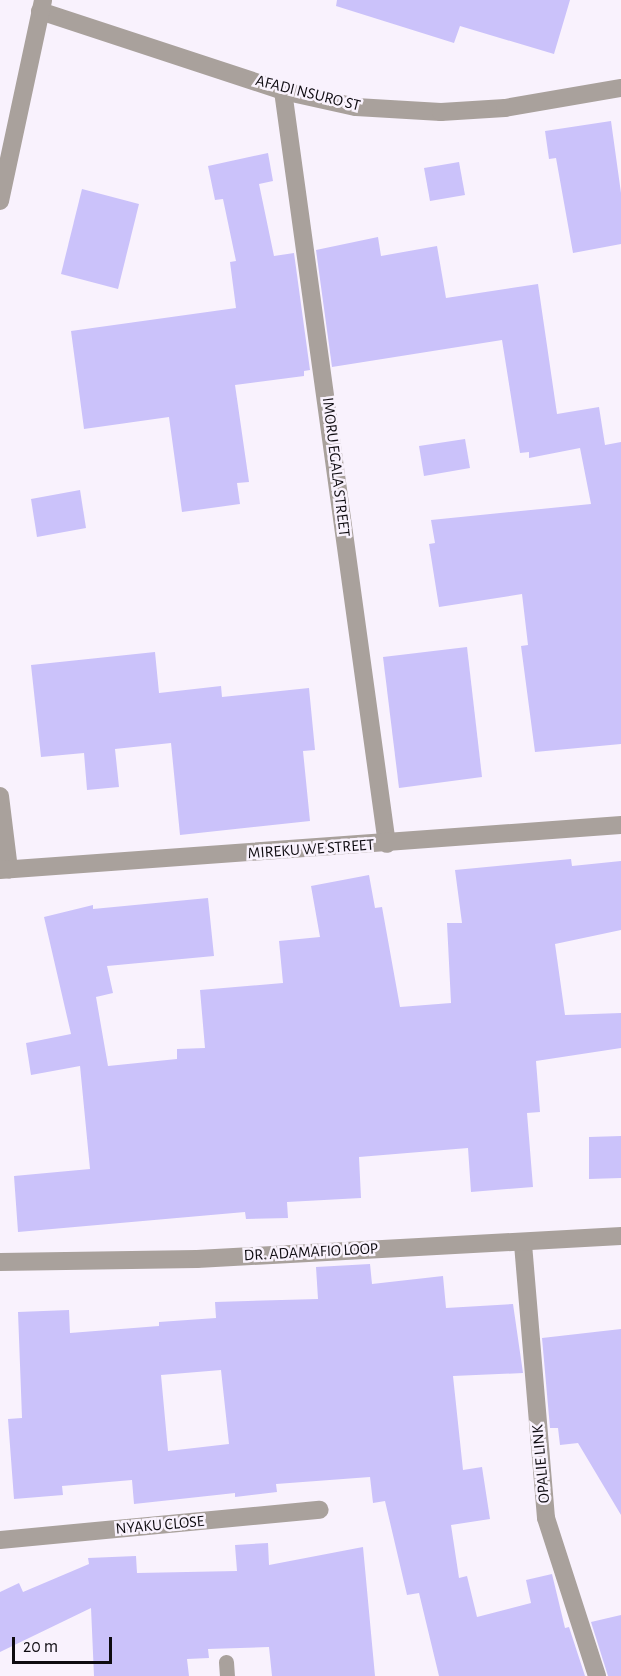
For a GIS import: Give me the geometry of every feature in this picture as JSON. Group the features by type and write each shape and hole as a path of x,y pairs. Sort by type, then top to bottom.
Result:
{"street":[{"name":"AFADI NSURO ST","path":"42,5 283,91 356,107 441,112 505,108 621,88"},
{"path":"0,201 42,5"},
{"name":"IMORU EGALA STREET","path":"283,91 387,844"},
{"path":"0,796 5,869"},
{"name":"MIREKU WE STREET","path":"5,869 387,844 621,825"},
{"name":"DR. ADAMAFIO LOOP","path":"0,1262 197,1259 522,1244 621,1236"},
{"name":"OPALIE LINK","path":"522,1244 546,1518 597,1676"},
{"name":"NYAKU CLOSE","path":"0,1540 320,1510"}],"building":[{"path":"337,0 570,0 554,54 460,26 454,43 336,6"},
{"path":"611,121 621,193 621,244 573,253 556,158 549,159 545,131"},
{"path":"268,153 273,181 259,184 274,256 294,253 310,370 304,371 304,376 235,385 249,482 237,483 240,504 182,512 169,417 84,429 71,331 236,308 230,262 236,261 223,199 215,200 208,166"},
{"path":"459,162 465,195 430,201 424,168"},
{"path":"82,189 139,204 118,289 61,274"},
{"path":"378,237 381,256 437,246 446,298 538,284 557,414 599,407 605,445 621,442 621,744 535,752 521,646 528,645 522,594 439,607 429,544 435,543 431,520 591,504 580,448 529,458 529,452 520,453 502,340 332,367 316,250"},
{"path":"465,439 470,468 424,476 419,446"},
{"path":"80,490 86,528 37,537 31,499"},
{"path":"467,647 482,777 399,788 383,657"},
{"path":"155,652 159,693 221,686 222,697 309,688 315,750 303,751 310,821 180,835 171,743 115,749 119,787 87,790 84,753 41,757 31,665"},
{"path":"571,859 572,866 621,861 621,930 555,944 565,1015 621,1013 621,1048 536,1061 540,1112 527,1113 533,1187 471,1192 468,1148 359,1157 361,1198 287,1202 288,1218 246,1219 245,1212 18,1232 14,1176 90,1169 80,1066 31,1075 26,1043 71,1034 44,917 93,905 93,909 208,898 214,956 107,966 113,993 96,997 108,1066 177,1059 177,1049 205,1048 200,990 283,983 279,941 320,937 311,886 369,875 375,908 382,907 400,1007 451,1003 447,923 462,923 455,870"},
{"path":"621,1136 621,1178 589,1179 589,1137"},
{"path":"370,1264 372,1284 443,1276 446,1308 513,1304 523,1373 453,1376 463,1470 482,1467 490,1519 451,1525 459,1578 467,1576 477,1617 531,1603 526,1580 552,1574 565,1628 569,1627 585,1676 439,1676 419,1593 407,1595 385,1501 373,1503 370,1477 276,1484 277,1492 235,1497 235,1493 134,1504 132,1480 62,1486 63,1495 14,1499 8,1419 22,1418 18,1312 69,1310 70,1333 159,1326 159,1322 216,1318 215,1302 318,1299 316,1267","holes":["221,1370 229,1444 168,1451 161,1375"]},
{"path":"621,1329 621,1515 578,1443 560,1445 558,1428 550,1428 542,1338"},
{"path":"268,1543 269,1565 363,1547 375,1676 272,1676 269,1647 208,1649 209,1658 187,1659 189,1676 94,1676 91,1608 0,1652 0,1592 19,1583 23,1592 89,1564 88,1558 136,1556 137,1573 237,1571 235,1545"},
{"path":"621,1615 621,1676 608,1676 591,1622"}]}
